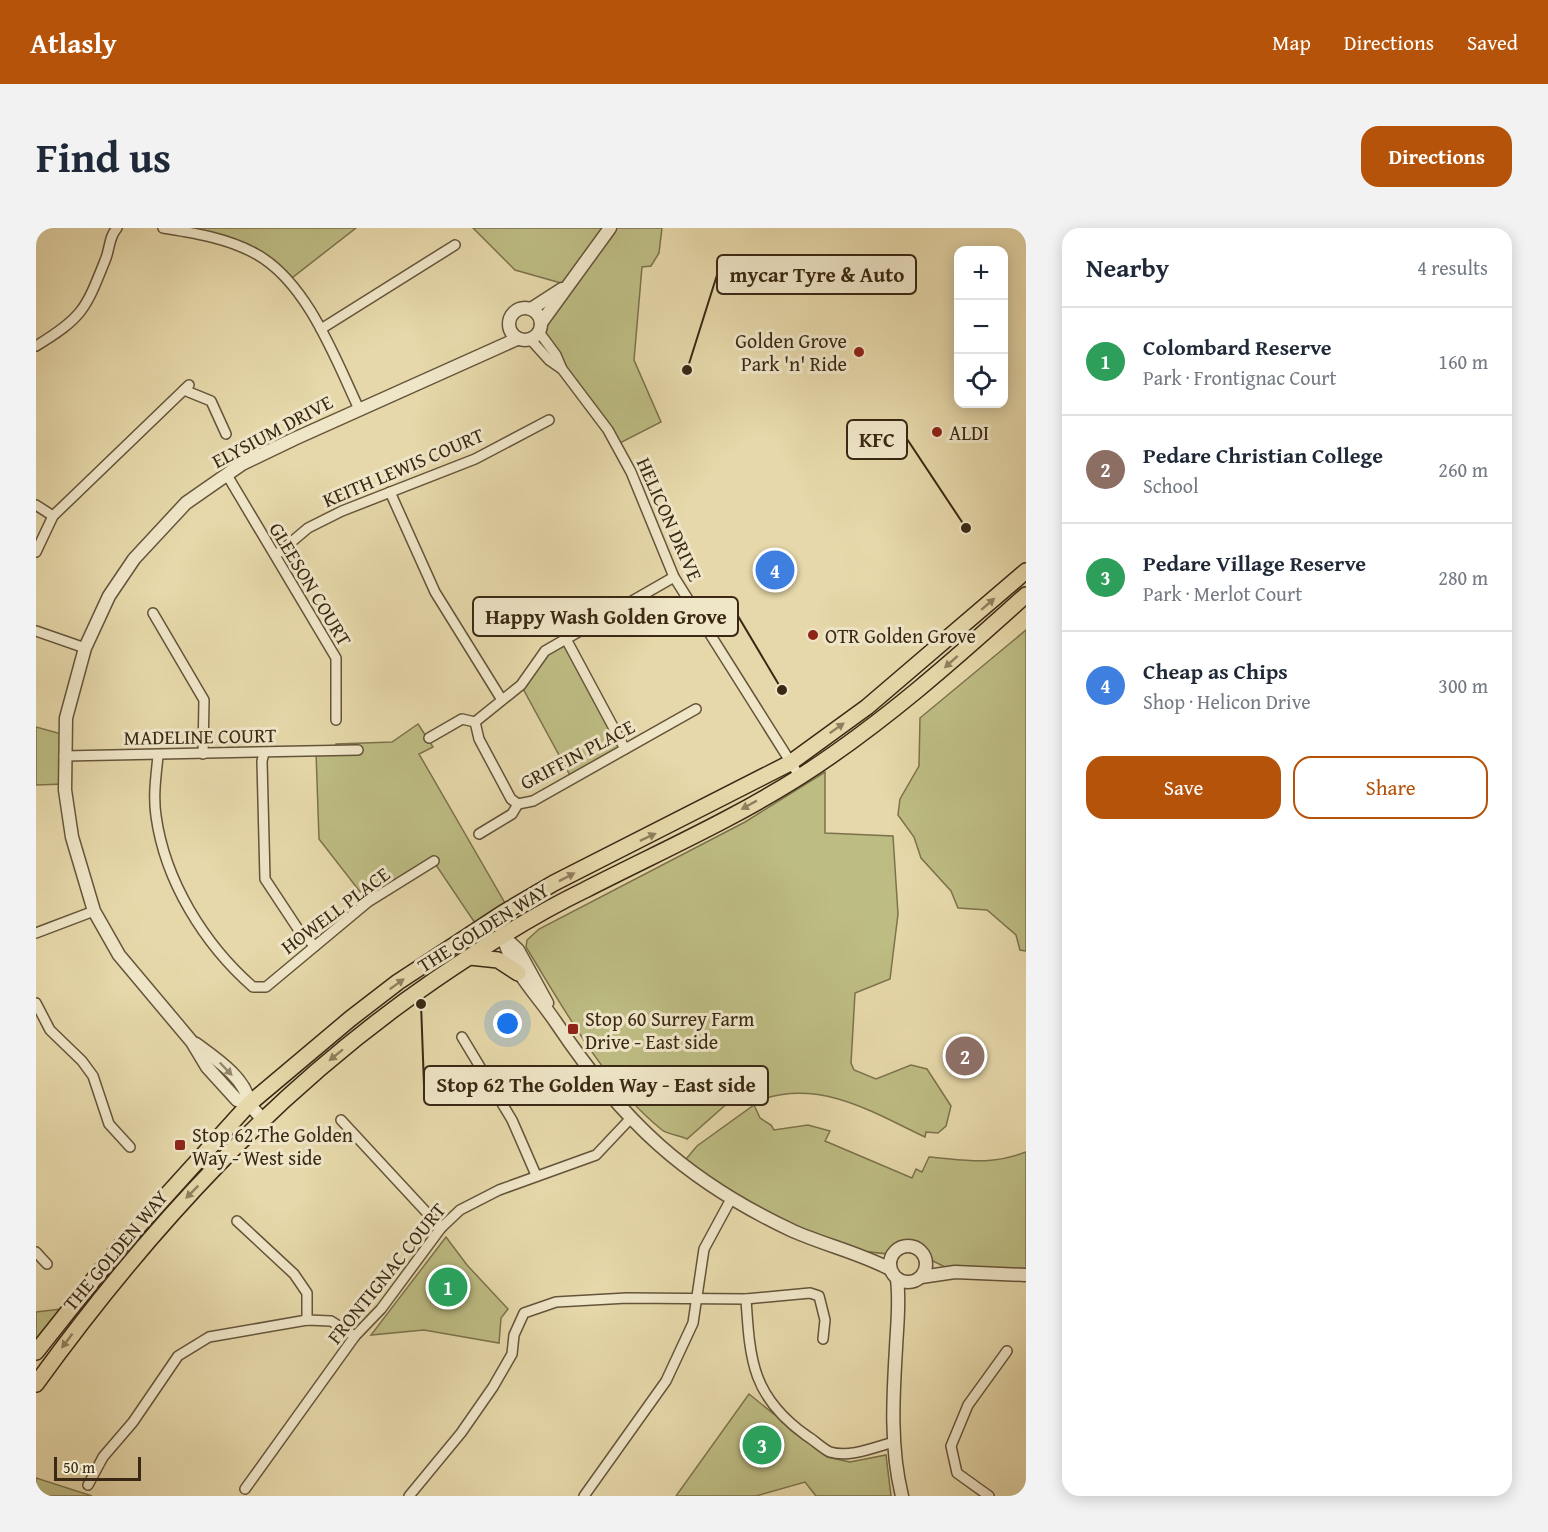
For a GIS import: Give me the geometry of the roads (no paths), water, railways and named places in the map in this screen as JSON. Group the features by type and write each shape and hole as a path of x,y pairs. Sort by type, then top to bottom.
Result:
{"main road":[{"name":"THE GOLDEN WAY","path":"36,1352 117,1250 249,1104 350,1019 398,982 554,883 790,763 867,707 1026,571"},
{"name":"THE GOLDEN WAY","path":"36,1384 148,1239 263,1120 331,1059 382,1018 503,936 582,891 676,846 800,777 891,713 1026,595"},
{"path":"463,940 503,936 503,914"},
{"path":"470,957 498,960 518,973"}],"street":[{"path":"36,346 56,334 84,310 108,251 110,238 117,228"},
{"path":"163,228 205,235 255,253 275,266 296,290 321,329 359,409"},
{"path":"537,332 610,228"},
{"path":"321,329 455,244"},
{"path":"537,332 514,334 509,320 516,311 531,309 568,285"},
{"path":"531,309 536,313 537,332"},
{"name":"HELICON DRIVE","path":"537,332 556,355 562,369 616,445 650,515 674,577 800,777"},
{"name":"ELYSIUM DRIVE","path":"263,1120 249,1104 248,1091 217,1060 192,1042 119,955 94,911 72,837 65,790 66,718 85,648 109,596 134,559 186,503 227,475 294,438 478,356 514,334"},
{"path":"36,552 54,516 186,388 211,401 226,434"},
{"name":"KEITH LEWIS COURT","path":"276,555 308,528 390,492 475,459 549,420"},
{"name":"GLEESON COURT","path":"227,475 336,658 336,720"},
{"path":"390,492 435,592 502,700"},
{"path":"36,505 54,516"},
{"path":"429,738 462,719 479,719 521,685 545,651 674,577"},
{"path":"153,613 204,700 203,754"},
{"path":"36,632 85,648"},
{"path":"566,639 625,749"},
{"name":"GRIFFIN PLACE","path":"479,834 512,814 518,804 533,801 696,709"},
{"path":"479,719 479,739 511,799 518,804"},
{"name":"MADELINE COURT","path":"64,756 264,753 336,748 358,750"},
{"path":"264,753 262,760 265,879 300,932 315,946"},
{"name":"HOWELL PLACE","path":"158,756 154,794 156,818 174,877 197,924 244,980 260,989 266,987 377,896 434,861"},
{"path":"36,933 94,911"},
{"path":"503,936 508,955 518,973 596,1080 630,1119 667,1155 731,1199 797,1232 848,1251 894,1274 917,1279 955,1272 1026,1275"},
{"path":"503,936 518,950 536,978 555,1021"},
{"path":"36,1003 50,1030 82,1061 93,1076 109,1124 130,1147"},
{"path":"462,1037 512,1120 536,1175"},
{"name":"FRONTIGNAC COURT","path":"245,1489 355,1336 381,1309 441,1228 460,1210 536,1175 596,1155 630,1119"},
{"path":"341,1120 441,1228"},
{"path":"584,1496 666,1381 693,1323 704,1249 731,1199"},
{"path":"237,1221 294,1274 307,1293 307,1320"},
{"path":"902,1496 894,1442 893,1400 899,1314 893,1254 900,1247 917,1248 925,1257 955,1272"},
{"path":"848,1251 893,1254"},
{"path":"36,1252 47,1264"},
{"path":"899,1314 917,1279 925,1270 925,1257"},
{"path":"409,1496 461,1434 493,1387 512,1354 514,1335 525,1313 556,1302 627,1298 746,1299 810,1293 819,1296 825,1320 824,1339"},
{"path":"746,1299 749,1342 760,1387 789,1423 830,1452 850,1454 894,1442"},
{"path":"88,1485 103,1457 133,1422 178,1356 209,1336 307,1320 331,1321 355,1336"},
{"path":"989,1496 957,1473 951,1446 968,1405 1007,1351"}],"place":[{"name":"Golden Grove Park 'n' Ride","path":"859,352"},
{"name":"mycar Tyre & Auto","path":"687,370"},
{"name":"ALDI","path":"937,432"},
{"name":"KFC","path":"966,528"},
{"name":"Cheap as Chips","path":"775,570"},
{"name":"OTR Golden Grove","path":"813,635"},
{"name":"Happy Wash Golden Grove","path":"782,690"},
{"name":"Stop 62 The Golden Way - East side","path":"421,1004"},
{"name":"Stop 60 Surrey Farm Drive - East side","path":"573,1029"},
{"name":"Pedare Christian College","path":"965,1056"},
{"name":"Stop 62 The Golden Way - West side","path":"180,1145"},
{"name":"Colombard Reserve","path":"448,1287"},
{"name":"Pedare Village Reserve","path":"762,1445"}]}
